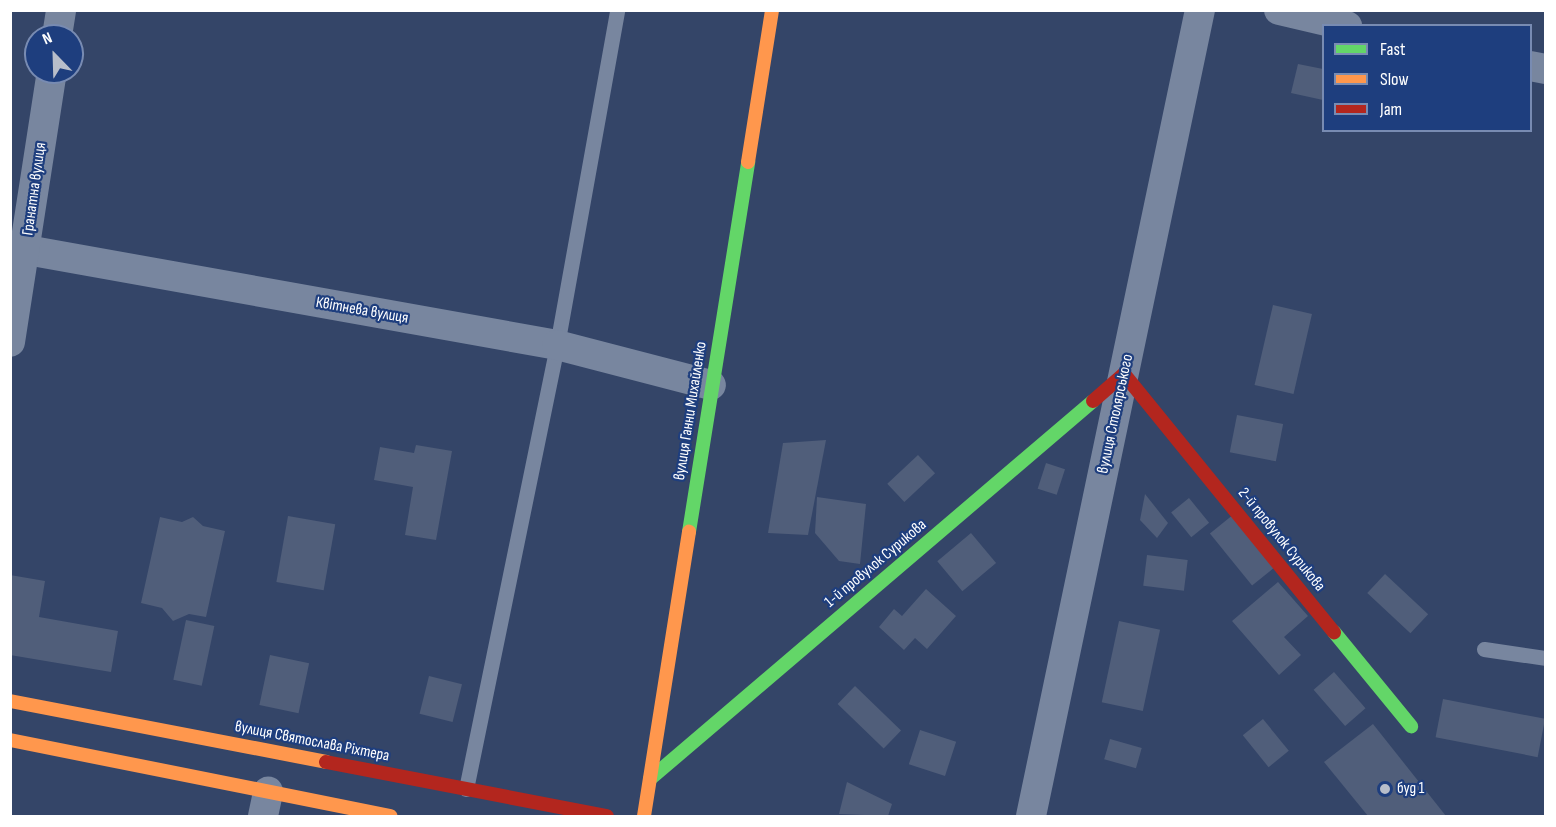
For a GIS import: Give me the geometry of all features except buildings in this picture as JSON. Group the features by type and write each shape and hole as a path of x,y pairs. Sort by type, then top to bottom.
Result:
{"street":[{"name":"вулиця Ганни Михайленко","path":"644,816 772,10"},
{"name":"вулиця Столярського","path":"1031,816 1200,10"},
{"path":"1279,10 1338,24"},
{"name":"Гранатна вулиця","path":"10,342 19,249 50,84"},
{"name":"Квітнева вулиця","path":"19,249 557,345 711,385"},
{"name":"2-й провулок Сурикова","path":"1124,375 1411,726"},
{"name":"1-й провулок Сурикова","path":"650,779 1124,375"},
{"name":"вулиця Святослава Ріхтера","path":"10,701 607,816"},
{"path":"10,740 266,804 390,816"}],"lane":[{"path":"466,789 557,345 616,10"},
{"path":"1484,649 1545,658"}],"traffic: fast":[{"path":"689,532 748,162"},
{"path":"650,779 1093,401"},
{"path":"1334,632 1411,726"}],"traffic: slow":[{"path":"748,162 772,10"},
{"path":"644,816 689,532"},
{"path":"10,701 326,762"},
{"path":"10,740 390,816"}],"traffic: jam":[{"path":"1093,401 1124,374 1334,632"},
{"path":"326,762 607,816"}],"place":[{"name":"буд 1","path":"1385,789"}]}
